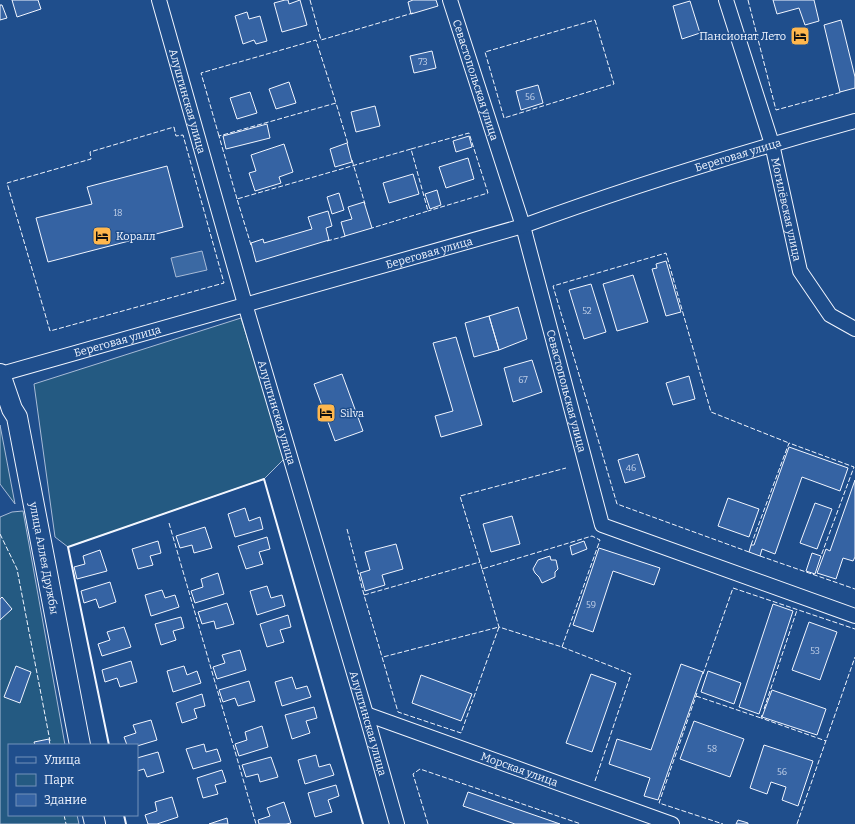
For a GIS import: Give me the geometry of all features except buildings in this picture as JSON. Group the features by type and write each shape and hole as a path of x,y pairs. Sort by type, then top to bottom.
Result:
{"main road":[{"name":"улица Аллея Дружбы","path":"0,374 12,409 17,417 80,744"}],"street":[{"name":"Алуштинская улица","path":"159,0 245,304 366,714 396,824"},
{"name":"Севастопольская улица","path":"450,0 523,226 602,526 855,616"},
{"name":"Могилёвская улица","path":"726,0 772,144 800,271 830,315 855,329"},
{"name":"Береговая улица","path":"0,374 523,226 582,204 772,144 855,121"},
{"name":"Морская улица","path":"366,714 672,824"}],"green space":[{"path":"241,318 285,458 264,479 68,547 55,537 34,384"},
{"path":"0,425 15,504 0,484"},
{"path":"23,511 65,744 8,744 8,816 77,816 79,824 0,824 0,517 12,512"}],"shaded area":[{"path":"202,251 207,270 176,277 171,258"}],"fence":[{"path":"310,0 321,40 413,13"},
{"path":"748,0 776,110 842,92"},
{"path":"595,20 614,84 504,118 485,52 595,20"},
{"path":"219,136 201,73 316,40 336,103"},
{"path":"237,199 219,136 336,103 348,144"},
{"path":"174,127 176,136 183,135 224,283 50,331 7,183 91,159 90,152 174,127"},
{"path":"411,149 469,133 488,193 428,211"},
{"path":"251,245 237,199 411,149 428,211 372,228"},
{"path":"352,160 365,204"},
{"path":"327,241 346,236"},
{"path":"749,552 617,504 553,286 666,253 711,412 789,443"},
{"path":"751,545 789,443 854,467 821,556"},
{"path":"482,569 460,496 566,468"},
{"path":"169,523 256,824"},
{"path":"347,529 364,595 398,712 461,733 499,627 383,657"},
{"path":"0,534 17,569 50,741"},
{"path":"562,647 600,540 592,536 482,569 499,627 562,647 631,674 595,781"},
{"path":"760,556 855,589"},
{"path":"364,595 480,562"},
{"path":"703,674 733,588 855,629"},
{"path":"764,709 797,610"},
{"path":"797,824 855,657"},
{"path":"697,693 659,803 723,824"},
{"path":"696,696 761,718"},
{"path":"762,715 761,718 826,741"},
{"path":"428,824 413,774 420,769 581,824"},
{"path":"64,816 66,824"}],"wall":[{"path":"109,744 68,547 264,479 363,824"},
{"path":"124,816 126,824"}],"place":[{"name":"Пансионат Лето","path":"800,36"},
{"name":"Коралл","path":"102,236"},
{"name":"Silva","path":"326,413"}]}
